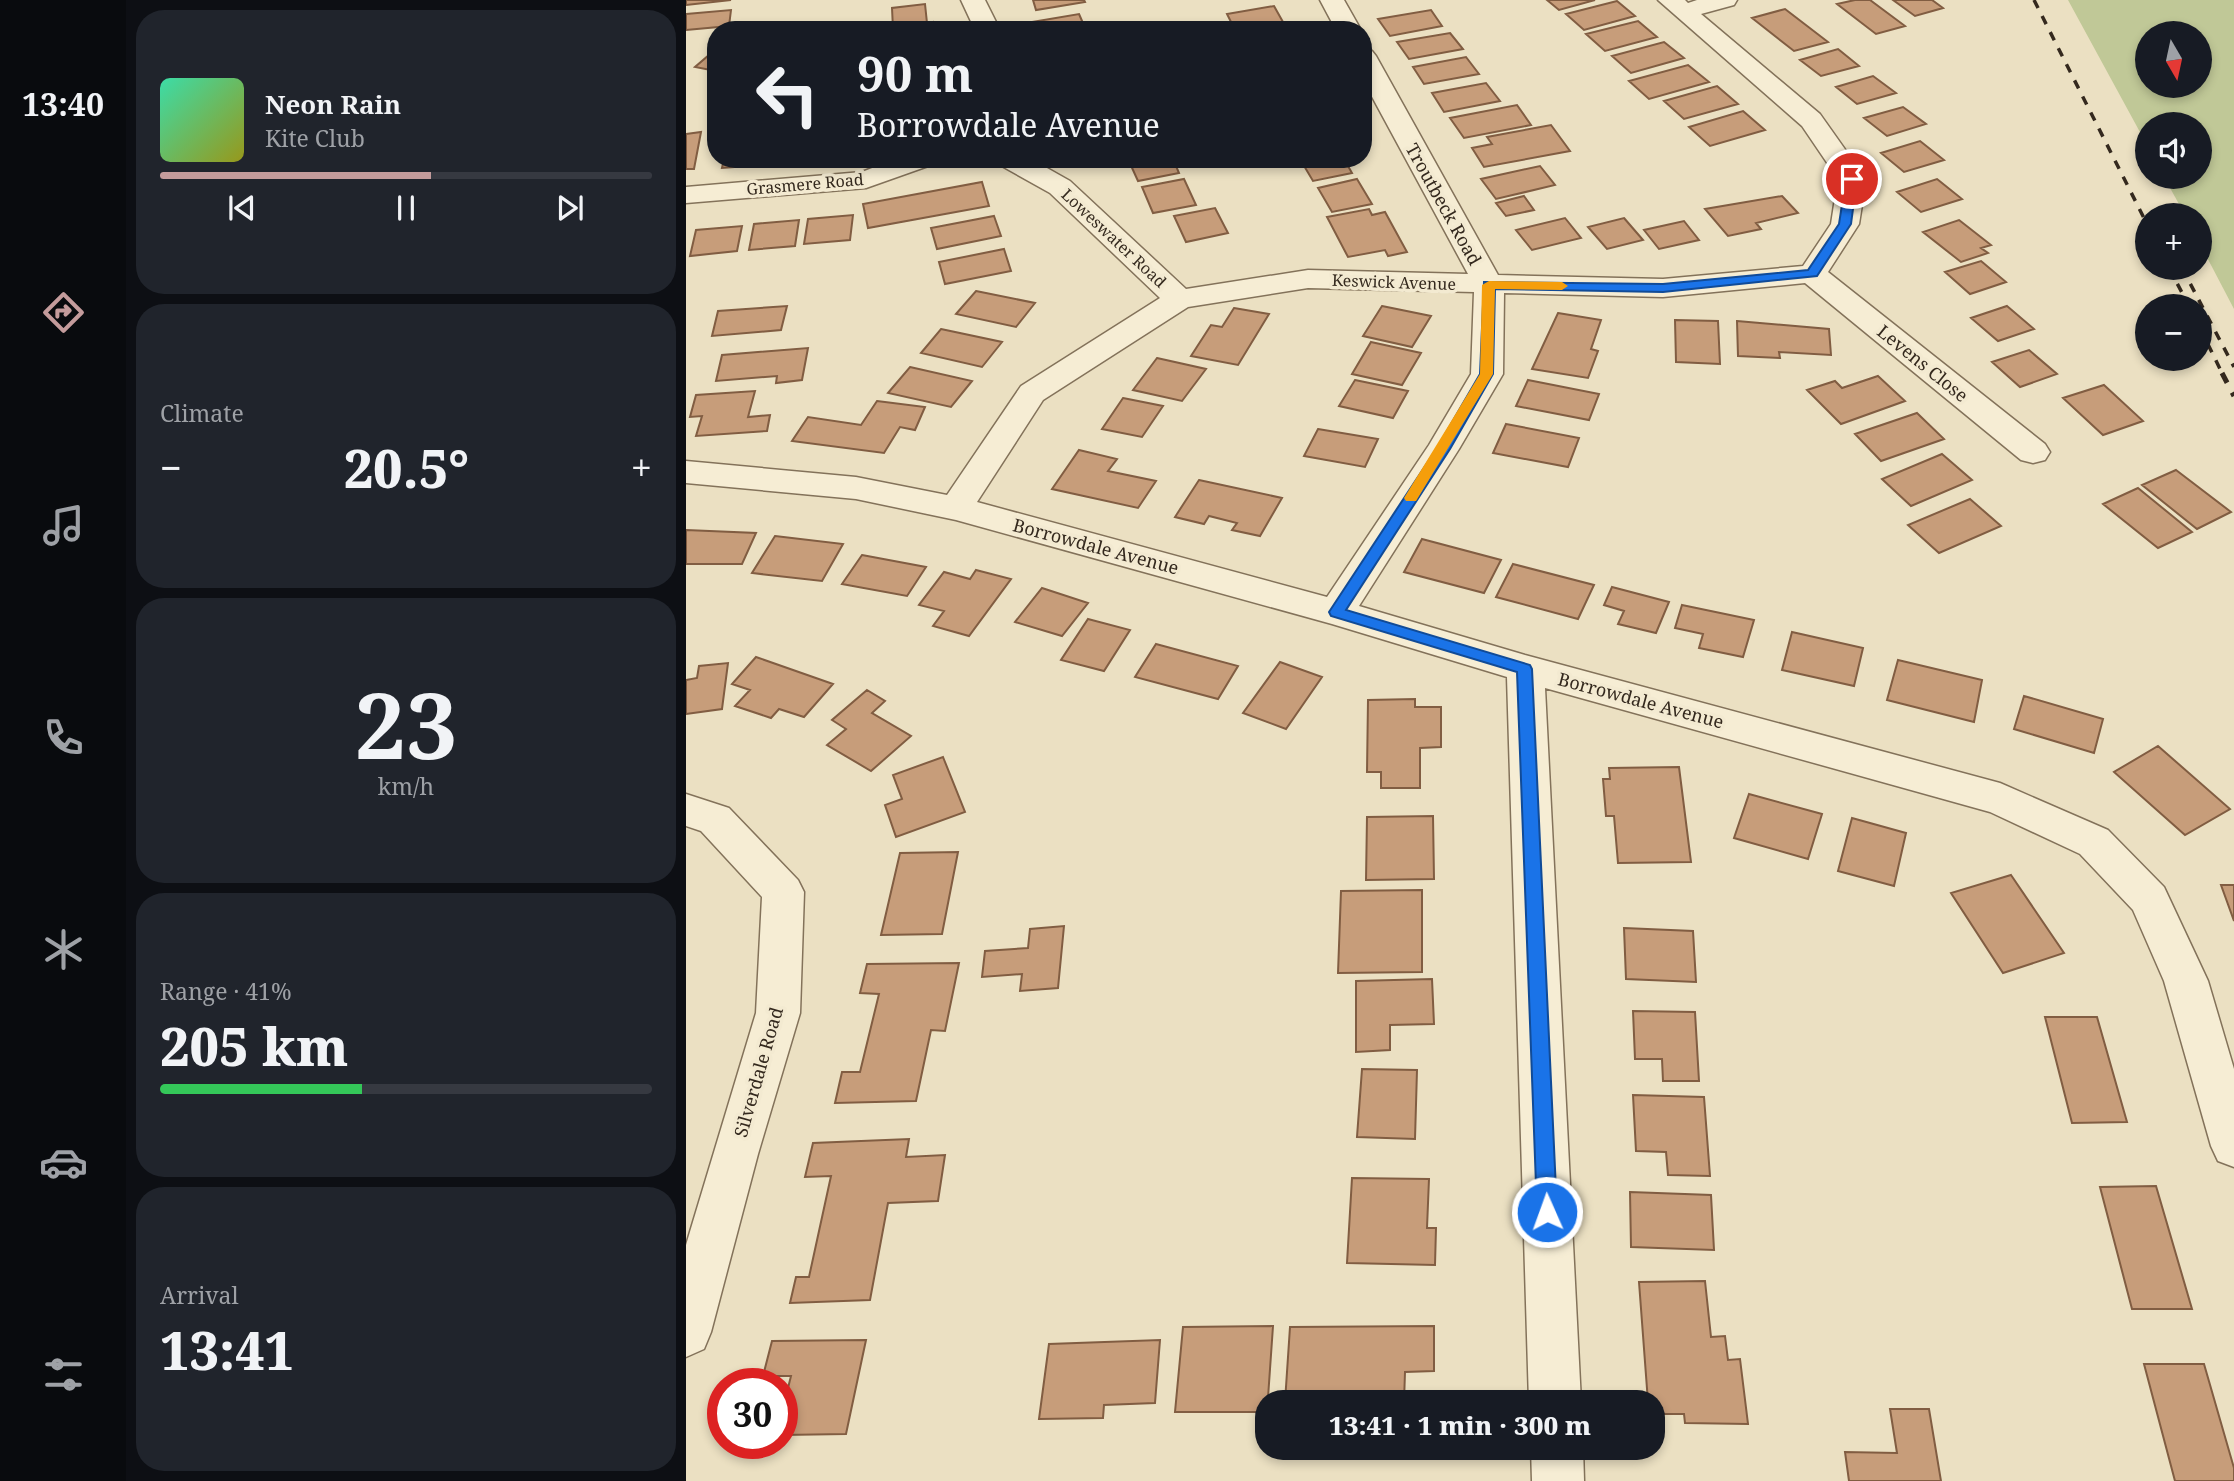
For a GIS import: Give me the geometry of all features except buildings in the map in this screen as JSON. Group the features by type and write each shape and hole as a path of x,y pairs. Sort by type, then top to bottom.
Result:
{"street":[{"path":"973,0 984,21"},
{"path":"1332,0 1344,21"},
{"path":"1678,6 1725,0"},
{"path":"1678,6 1811,120 1852,179 1845,224 1812,274"},
{"name":"Troutbeck Road","path":"1336,612 1443,449 1487,374 1489,285 1372,72"},
{"name":"Grasmere Road","path":"686,195 866,180 897,168"},
{"name":"Loweswater Road","path":"1026,168 1059,187 1179,299"},
{"name":"Keswick Avenue","path":"956,508 1032,393 1179,299 1308,279 1663,288 1812,274"},
{"name":"Levens Close","path":"1812,274 2033,452"},
{"name":"Borrowdale Avenue","path":"686,472 856,488 956,508 1336,612 1525,669 2000,799 2094,842 2150,899 2186,981 2234,1146"},
{"path":"1525,669 1555,1390"},
{"name":"Silverdale Road","path":"686,810 715,819 783,892 778,1013 735,1154 686,1332"},
{"path":"1557,1460 1558,1481"}],"green space":[{"path":"2068,0 2234,0 2234,309 2212,267 2212,203 2178,203 2171,189 2212,189 2212,112 2135,112 2135,123"}],"railway":[{"path":"2034,0 2136,203"},
{"path":"2175,280 2183,294"},
{"path":"2188,280 2234,367"},
{"path":"2212,353 2222,374"},
{"path":"2222,374 2234,396"}],"slow traffic":[{"path":"1411,498 1487,374 1489,285 1562,286"}],"route":[{"path":"1547,1212 1525,669 1336,612 1443,449 1487,374 1489,285 1663,288 1812,274 1845,224 1852,179"}]}
